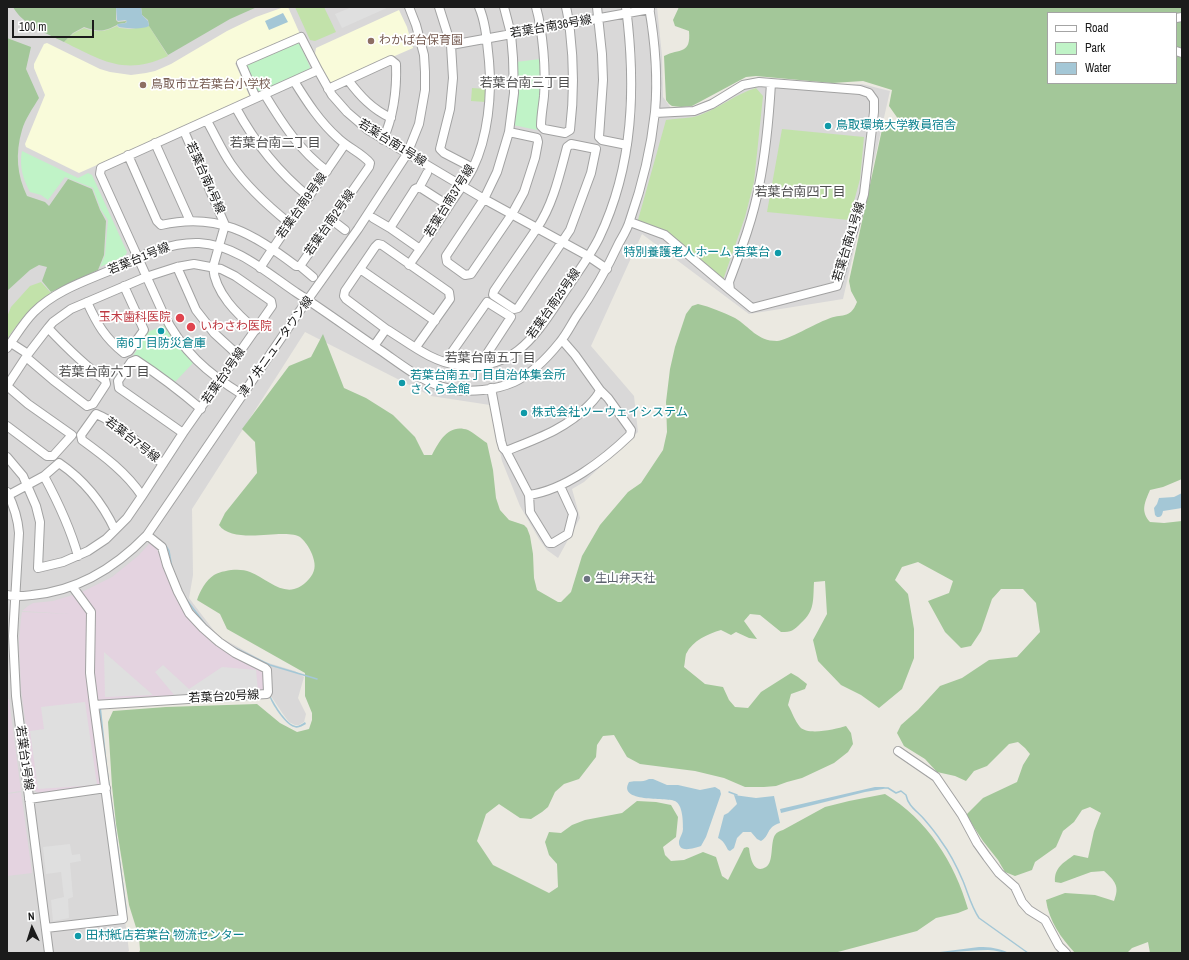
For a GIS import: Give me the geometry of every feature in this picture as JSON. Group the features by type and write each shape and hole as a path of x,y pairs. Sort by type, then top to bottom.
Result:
{"street":[{"name":"津ノ井ニュータウン線","path":"11,596 44,594 63,590 72,586 100,573 134,548 147,535 362,222 407,154 419,124 425,90 424,55 409,7"},
{"path":"439,7 451,45 453,93 448,124 440,149 444,153 473,168"},
{"name":"若葉台南37号線","path":"409,265 462,186 473,168 480,150 490,102 490,74 487,39 479,7"},
{"path":"504,7 511,34 514,58 514,93 509,132 497,172 484,199 446,256 447,262 465,275 471,274 512,214 524,192 535,158 537,138 534,136 509,132"},
{"path":"536,7 540,29 544,75 541,126 544,129 565,133 570,130 573,108 573,58 569,18 566,7"},
{"path":"597,7 603,80 599,137 602,140 627,145"},
{"name":"若葉台南36号線","path":"451,45 569,24 627,10 649,8"},
{"name":"若葉台1号線","path":"9,346 34,313 54,296 164,247 199,243 219,246 232,251 308,300 402,367 433,384 462,390 491,388 514,381 530,371 546,358 562,340 606,269 630,222 640,192 655,113 656,73 649,8"},
{"name":"若葉台南25号線","path":"360,269 345,291 344,296 346,299 386,328 431,357 456,365 479,366 491,364 509,357 526,345 538,331 598,239 610,213 619,185 631,118 632,65 627,10"},
{"name":"若葉台南1号線","path":"256,98 241,63 301,37 328,89 356,121 383,140 484,199 588,256 606,269"},
{"path":"328,89 391,60 396,64 397,86 391,118 383,140"},
{"path":"243,395 221,381 186,350 174,333 146,277 100,174 101,168 318,70"},
{"path":"348,80 368,104 391,118"},
{"name":"若葉台南2号線","path":"128,155 157,221 161,225 190,221 214,222 226,225 244,232 296,266 300,266 370,164 345,144 316,116 294,81"},
{"name":"若葉台南41号線","path":"655,113 694,111 712,104 743,85 759,82 860,90 869,93 874,100 874,112 864,194 837,286 752,308 730,290"},
{"path":"730,290 729,282 748,232 759,186 768,122 770,83"},
{"path":"265,94 281,121 302,147 327,171"},
{"path":"236,108 260,147 292,184 309,197"},
{"path":"207,121 231,163 255,192 289,223"},
{"name":"若葉台南4号線","path":"184,131 226,225"},
{"path":"155,143 190,221"},
{"name":"若葉台南9号線","path":"260,268 289,223 309,197 345,144"},
{"path":"573,144 595,148 596,153 591,173 570,230 518,308 514,309 493,295 494,291 537,228 549,204 559,178 568,145 573,144"},
{"path":"390,228 415,189 419,188 427,173"},
{"path":"419,188 449,206"},
{"path":"373,218 420,249"},
{"path":"332,220 345,230"},
{"path":"630,222 664,235 730,290"},
{"path":"226,225 213,267 213,274 224,296 238,315 256,330"},
{"path":"416,347 435,321 450,299 449,292 382,245 378,244 360,269 435,321"},
{"name":"若葉台3号線","path":"7,386 48,328 71,309 146,277 177,267 194,264 213,267 235,276 271,301 272,306 221,381 183,433 127,518 106,539 78,556 63,562 38,568 40,522 36,506 23,476 7,457"},
{"path":"300,266 312,277"},
{"path":"177,267 196,310 214,334 238,356"},
{"path":"87,302 96,322 113,344 124,353 129,351 144,330 124,286"},
{"path":"445,362 487,302 511,317 479,366"},
{"path":"9,346 27,356 53,380 87,406 94,404 106,384 105,380 75,356 48,328"},
{"path":"374,346 386,328"},
{"path":"529,495 538,494 560,486 603,459 630,436 631,430 608,398 600,390 575,355 562,340"},
{"path":"183,433 119,388 118,381 131,362 136,360 156,373 182,392 200,409"},
{"path":"7,386 28,404 72,435 53,456 47,456 7,426"},
{"path":"491,388 503,448 529,495 530,512 549,543 553,543 568,534 573,514 560,486"},
{"path":"506,452 542,438 570,421 598,396 600,390"},
{"name":"若葉台7号線","path":"142,496 114,464 82,440 81,435 96,414 104,417 128,434 163,464"},
{"path":"8,494 28,486 44,476 59,463 71,471 85,484 106,512 115,530"},
{"path":"44,476 62,509 74,540 78,556"},
{"name":"若葉台1号線","path":"8,494 18,519 19,533 11,596 16,696 49,953"},
{"name":"若葉台20号線","path":"94,705 263,695 267,694 268,692 267,670 235,653 219,642 203,628 189,612 178,592 167,565 162,547 147,535"},
{"path":"46,928 123,919 90,673 91,612 72,586"},
{"path":"898,751 936,777 962,815 977,843 987,857 999,872 1015,887 1022,902 1028,910 1045,920 1059,946 1066,953"},
{"path":"29,799 106,788"}],"shaded area":[{"path":"7,7 657,7 662,56 663,97 671,108 692,107 747,80 767,79 836,85 862,84 890,91 843,299 749,314 642,234 591,346 634,396 638,432 584,482 572,489 580,518 558,558 547,550 520,506 502,461 490,405 431,396 305,332 192,509 193,575 189,598 218,636 265,662 295,671 304,677 298,698 306,714 304,722 299,725 295,725 289,722 271,696 99,706 97,708 129,951 126,953 7,953"},
{"name":"鳥取市立若葉台小学校","path":"288,7 300,34 235,63 250,97 79,173 26,147 25,144 45,95 34,68 34,64 44,44 47,43 100,69 110,72 131,75 146,73 171,64 227,31 256,17"},
{"path":"352,7 389,7 342,28 335,14"},
{"name":"わかば台保育園","path":"399,10 407,27 413,48 333,83 329,83 315,54 316,48"},
{"path":"150,543 157,549 175,595 190,620 212,643 247,664 264,672 266,691 100,702 96,700 93,676 93,614 80,593 112,577 138,556"},
{"path":"76,594 89,611 89,637 103,782 100,786 40,794 35,791 21,690 19,641 22,612 72,614 22,611 33,603 53,601"},
{"path":"104,652 153,695 105,697"},
{"path":"163,665 189,689 222,667 256,670 258,691 175,696 155,672"},
{"path":"7,699 9,699 21,791 7,793"},
{"path":"85,702 97,785 38,789 30,731 44,729 41,707"},
{"path":"21,792 32,873 7,876 7,794"},
{"path":"70,844 72,855 80,854 81,861 70,863 73,897 68,899 69,918 53,921 51,900 64,897 61,872 46,874 43,847"}],"green space":[{"path":"13,7 116,7 116,20 118,22 127,21 104,30 93,30 84,27 73,33 64,42 29,24"},
{"path":"141,7 257,7 230,19 168,55 149,26 148,20 142,15"},
{"path":"295,7 324,7 336,32 315,41 310,40"},
{"path":"679,7 1182,7 1182,479 1163,487 1150,490 1145,502 1144,510 1150,522 1164,523 1182,521 1182,953 1150,953 1148,942 1132,948 1127,953 1075,953 1056,929 1046,900 1065,893 1095,895 1114,901 1116,896 1117,891 1114,881 1104,871 1091,872 1061,883 1055,882 1056,873 1060,866 1074,855 1088,858 1094,831 1101,813 1090,807 1082,810 1074,822 1063,831 1056,847 1035,862 1032,870 1015,876 1005,872 966,815 983,798 1017,782 1023,765 1030,754 1018,742 1009,744 987,766 974,771 966,781 955,776 937,772 925,759 904,746 897,733 901,725 918,710 940,686 962,678 989,660 1017,657 1040,632 1036,603 1023,589 1001,589 992,599 981,631 971,646 961,648 945,632 928,601 949,593 953,581 918,562 902,567 895,580 908,594 914,629 914,658 902,689 879,708 861,695 841,685 818,661 813,640 827,614 825,581 814,582 811,610 806,619 796,628 788,632 781,632 760,615 750,614 744,621 757,639 749,638 736,632 731,635 721,630 697,641 686,654 684,667 705,684 723,687 729,700 735,707 748,708 761,692 791,673 798,677 807,684 805,689 791,694 788,705 800,727 804,730 815,731 829,730 846,726 851,733 853,744 848,752 834,763 802,778 776,786 745,787 724,778 695,771 640,764 627,757 614,735 603,736 597,745 596,757 579,779 564,784 555,792 548,807 542,812 531,819 520,818 499,804 486,814 477,841 493,865 549,893 558,887 557,864 549,855 545,842 549,832 561,833 572,825 585,820 622,813 637,801 656,802 671,805 678,817 676,837 663,847 665,855 671,861 684,860 703,852 716,857 722,876 728,880 744,848 749,848 755,867 762,869 768,865 770,861 774,838 777,833 825,807 885,794 914,816 937,844 955,875 968,909 936,918 917,931 834,953 139,953 139,937 129,905 116,824 108,722 113,711 166,707 257,704 280,723 297,732 309,729 312,720 312,713 305,696 305,673 227,629 220,614 197,600 208,580 214,575 222,572 237,570 250,572 279,588 286,589 294,589 301,586 313,574 315,566 312,554 310,549 300,537 287,534 239,535 224,530 219,525 225,513 257,473 255,442 242,429 289,366 311,357 323,334 344,388 366,398 393,415 415,437 424,455 432,455 441,439 450,431 455,429 461,428 468,430 487,443 493,470 496,498 500,510 509,520 524,525 530,536 533,554 534,578 537,590 558,602 561,602 571,592 582,556 600,525 628,492 641,483 663,450 667,432 666,402 670,369 675,347 686,314 692,306 698,304 721,312 735,318 764,339 777,341 788,338 833,317 848,314 854,308 857,302 851,291 849,281 883,125 890,125 899,129 901,123 889,106 892,90 863,81 832,83 756,76 746,77 692,106 672,106 666,100 664,56 683,50 688,44 689,39 689,31 675,26 673,20"},
{"path":"117,26 119,28 130,29 149,26 168,56 153,62 139,65 114,64 64,42 74,33 84,28 93,31 100,31 108,30"},
{"path":"7,38 31,47 26,69 39,98 23,126 18,147 19,172 27,196 45,202 49,206 68,179 92,189 106,221 104,255 98,270 51,292 42,281 47,267 39,265 30,270 7,291"},
{"path":"298,40 310,67 309,71 260,93 256,92 245,67 247,63"},
{"path":"540,59 541,75 537,130 513,125 516,62"},
{"path":"472,88 487,89 486,102 471,101"},
{"path":"756,88 763,96 754,182 745,217 723,280 668,233 638,220 666,120 700,115"},
{"path":"782,129 864,137 860,179 849,220 767,212"},
{"path":"22,151 78,178 88,173 92,175 127,252 125,256 100,267 105,255 108,220 101,210 93,188 65,177 48,200 41,195 30,192 22,172"},
{"path":"41,282 51,293 27,314 7,339 7,317 11,307 30,286"},
{"path":"165,325 180,349 193,363 174,383 139,360 140,357 138,359 133,356 148,332"}],"water":[{"path":"116,7 141,7 142,15 148,21 149,26 138,28 119,27 117,25 118,24 126,23 127,21 117,20"},
{"path":"283,13 288,22 269,30 265,21"},
{"path":"1182,493 1182,508 1163,511 1160,517 1155,515 1154,508 1159,498 1174,497"},
{"path":"271,697 275,705 289,722 296,726 305,722 306,724 297,728 291,726 280,715 270,698 101,708 107,765 127,910 127,920 99,707"},
{"path":"653,779 667,785 678,785 700,790 715,787 720,790 721,794 706,837 701,846 684,849 679,845 683,830 683,818 678,803 670,800 636,796 630,793 627,789 629,782"},
{"path":"875,787 885,787 883,789 865,792 781,813 780,809"},
{"path":"734,795 756,798 774,796 780,823 772,827 766,837 761,841 751,832 743,832 737,838 734,848 730,851 718,838 724,815 737,804"},
{"path":"979,947 994,948 1009,953 988,950 932,953"}],"waterway":[{"path":"166,546 169,551 172,568"},
{"path":"186,599 208,628"},
{"path":"233,647 270,665 317,679"},
{"path":"883,788 888,788 896,793 901,791 906,795 911,805 937,835 956,865 979,918 1028,953"},
{"path":"729,792 737,795"}],"place":[{"name":"わかば台保育園","path":"371,41"},
{"name":"鳥取市立若葉台小学校","path":"143,85"},
{"name":"鳥取環境大学教員宿舎","path":"828,126"},
{"name":"特別養護老人ホーム 若葉台","path":"778,253"},
{"name":"玉木歯科医院","path":"180,318"},
{"name":"いわさわ医院","path":"191,327"},
{"name":"南6丁目防災倉庫","path":"161,331"},
{"name":"若葉台南五丁目自治体集会所 さくら会館","path":"402,383"},
{"name":"株式会社ツーウェイシステム","path":"524,413"},
{"name":"生山弁天社","path":"587,579"},
{"name":"田村紙店若葉台 物流センター","path":"78,936"}],"district":[{"name":"若葉台南三丁目","path":"525,84"},
{"name":"若葉台南二丁目","path":"275,144"},
{"name":"若葉台南四丁目","path":"800,193"},
{"name":"若葉台南五丁目","path":"490,359"},
{"name":"若葉台南六丁目","path":"104,373"}]}
